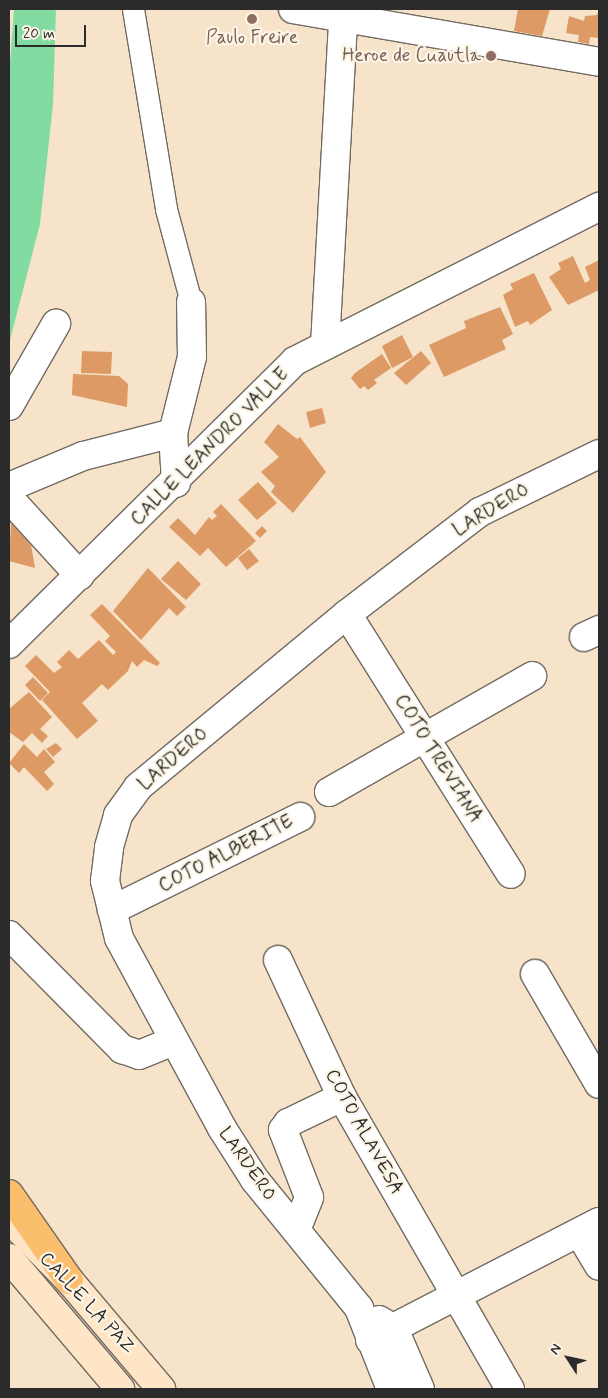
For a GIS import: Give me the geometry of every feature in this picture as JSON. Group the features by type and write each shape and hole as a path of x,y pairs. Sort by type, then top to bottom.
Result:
{"highway":[{"path":"9,1194 69,1280"}],"main road":[{"name":"CALLE LA PAZ","path":"9,1219 69,1280 161,1389"},
{"name":"CALLE LA PAZ","path":"9,1258 120,1389"}],"street":[{"path":"133,9 166,209 191,302 192,357 173,433 176,483"},
{"path":"293,9 343,20 599,62"},
{"path":"325,345 343,20"},
{"name":"CALLE LEANDRO VALLE","path":"9,644 176,483 275,376 325,345 599,207"},
{"path":"9,406 56,324"},
{"path":"9,487 83,456 173,433"},
{"name":"LARDERO","path":"382,1335 296,1230 246,1165 174,1040 119,938 105,881 109,847 118,815 138,787 348,614 480,512 599,454"},
{"path":"9,498 80,576"},
{"name":"COTO TREVIANA","path":"348,614 511,874"},
{"path":"329,792 532,676"},
{"name":"COTO ALBERITE","path":"112,910 152,892 300,817"},
{"path":"9,935 122,1049 139,1055 174,1040"},
{"name":"COTO ALAVESA","path":"278,960 342,1098 510,1389"},
{"path":"535,974 599,1084"},
{"path":"296,1230 309,1197 283,1130 288,1123 342,1098"},
{"path":"382,1335 459,1298 589,1228 599,1266"},
{"path":"382,1335 391,1389"},
{"path":"382,1335 420,1389"}],"green space":[{"path":"14,9 56,9 53,104 40,224 9,344 9,77"}],"building":[{"path":"518,9 550,9 542,36 514,31"},
{"path":"599,9 599,38 590,37 589,44 578,42 579,35 566,33 569,16 584,21 585,16 597,15"},
{"path":"573,256 585,283 590,280 585,267 599,260 599,290 568,305 549,277 561,269 558,263"},
{"path":"534,273 552,310 530,325 528,321 515,327 503,295 513,289 510,284"},
{"path":"500,307 513,334 502,340 506,349 444,377 429,345 466,328 464,321"},
{"path":"402,335 413,357 392,368 382,346"},
{"path":"82,351 112,352 111,374 81,373"},
{"path":"421,351 431,363 406,385 394,373"},
{"path":"382,354 391,368 374,380 377,383 368,390 364,386 360,389 351,378 355,373"},
{"path":"73,374 119,376 128,384 127,407 72,395"},
{"path":"322,408 326,423 310,428 306,412"},
{"path":"278,424 297,439 300,437 326,472 293,513 271,492 275,486 261,472 279,457 264,442"},
{"path":"258,482 277,503 257,520 238,500"},
{"path":"221,504 256,541 226,567 208,548 200,556 169,527 178,518 195,535 209,517 212,520 217,516 213,512"},
{"path":"11,523 31,545 35,568 9,561"},
{"path":"262,526 267,531 260,538 255,533"},
{"path":"249,549 259,561 247,570 238,558"},
{"path":"178,561 201,584 186,600 161,579"},
{"path":"148,568 186,607 177,616 169,608 141,640 113,611"},
{"path":"102,604 160,663 157,666 144,660 137,667 132,661 128,671 108,690 102,684 82,703 98,721 77,739 42,700 50,692 25,666 36,655 54,673 62,667 57,662 69,650 78,659 99,640 113,655 116,652 105,641 110,636 90,615"},
{"path":"33,677 48,693 40,701 25,685"},
{"path":"29,692 52,717 40,729 48,736 42,743 32,733 23,742 9,732 9,709"},
{"path":"56,743 62,749 53,757 46,749"},
{"path":"24,744 37,757 44,749 55,762 44,772 54,784 47,791 24,767 19,773 9,763"}],"place":[{"name":"Paulo Freire","path":"252,19"},
{"name":"Heroe de Cuautla","path":"491,56"}]}
